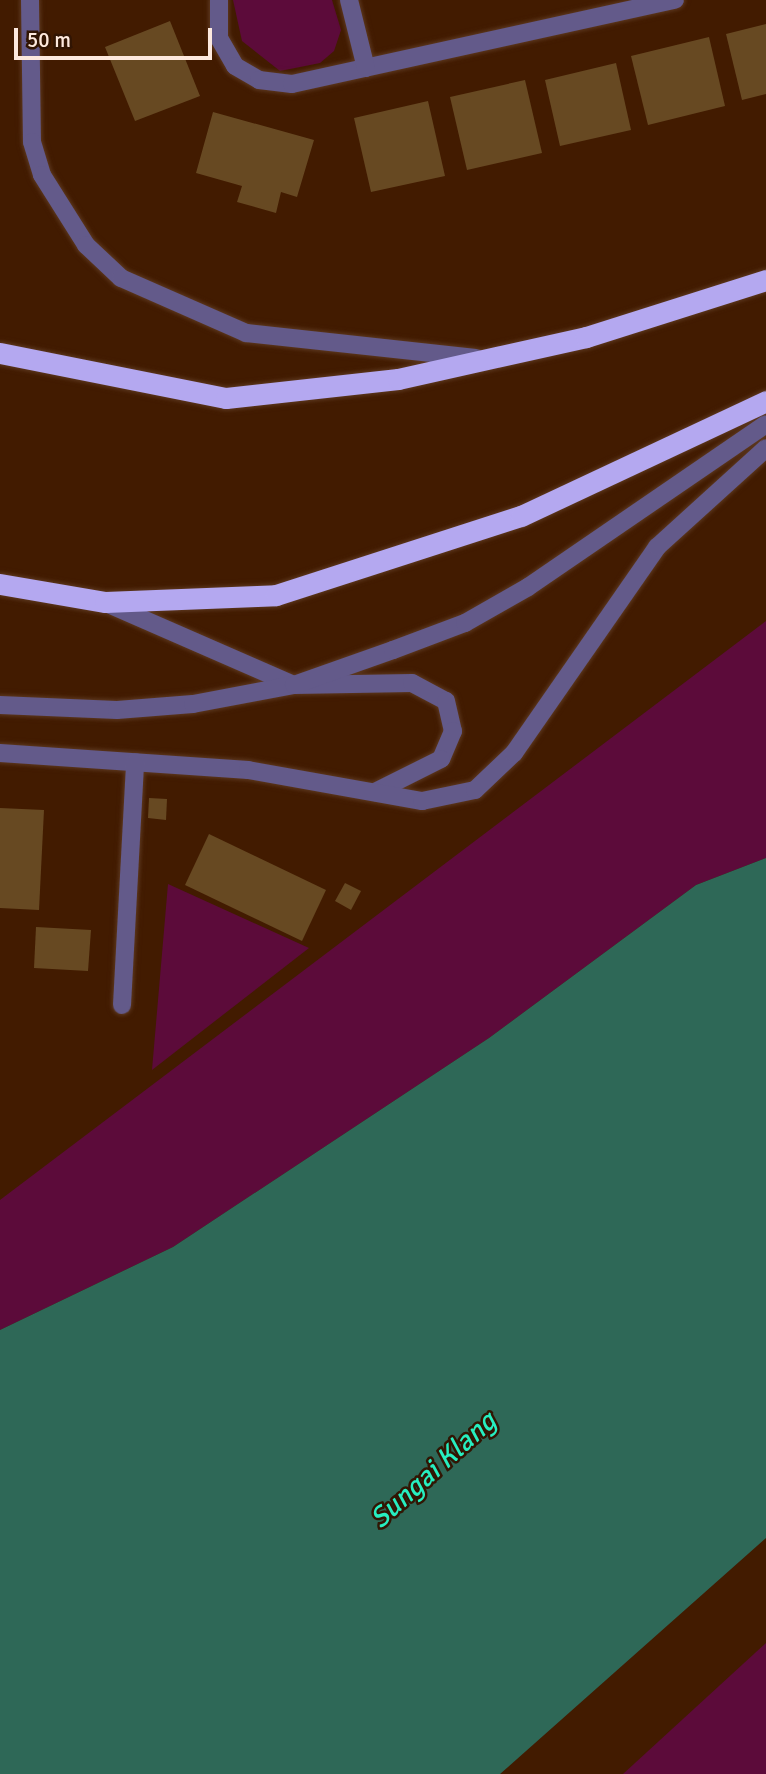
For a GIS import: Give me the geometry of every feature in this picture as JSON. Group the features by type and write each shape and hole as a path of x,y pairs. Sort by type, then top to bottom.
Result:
{"highway":[{"path":"0,353 226,398 398,379 586,337 766,280"},
{"path":"0,584 105,602 276,595 521,516 766,401"}],"street":[{"path":"30,0 32,142 42,175 86,245 121,278 246,333 488,359"},
{"path":"219,0 219,38 235,66 259,80 292,84 608,7 675,0"},
{"path":"349,0 366,68"},
{"path":"105,602 294,685 465,623 766,424"},
{"path":"0,753 248,770 422,802 475,790 514,753 657,547 766,448"},
{"path":"0,705 117,710 294,685 412,683 446,701 453,731 441,759 375,792"},
{"path":"122,1004 135,762"}],"shaded area":[{"path":"233,0 332,0 341,30 334,51 320,63 280,71 242,41"},
{"path":"766,621 766,858 696,885 489,1038 173,1247 0,1330 0,1200"},
{"path":"168,884 309,948 152,1070"},
{"path":"766,1643 766,1774 623,1774"}],"water":[{"name":"Sungai Klang","path":"766,858 766,1538 500,1774 0,1774 0,1330 173,1247 489,1038 696,885"}],"building":[{"path":"170,21 200,96 135,121 105,47"},
{"path":"766,24 766,94 742,100 726,34"},
{"path":"709,37 725,106 648,125 631,56"},
{"path":"616,63 631,130 560,146 545,80"},
{"path":"525,80 542,153 467,170 450,97"},
{"path":"428,101 445,176 371,192 354,118"},
{"path":"213,112 314,140 297,197 281,192 276,213 237,202 242,186 196,173"},
{"path":"149,798 167,799 166,820 148,818"},
{"path":"0,808 44,810 39,910 0,908"},
{"path":"209,834 326,890 302,941 185,885"},
{"path":"345,883 361,891 351,910 335,901"},
{"path":"36,927 91,930 88,971 34,968"}]}
